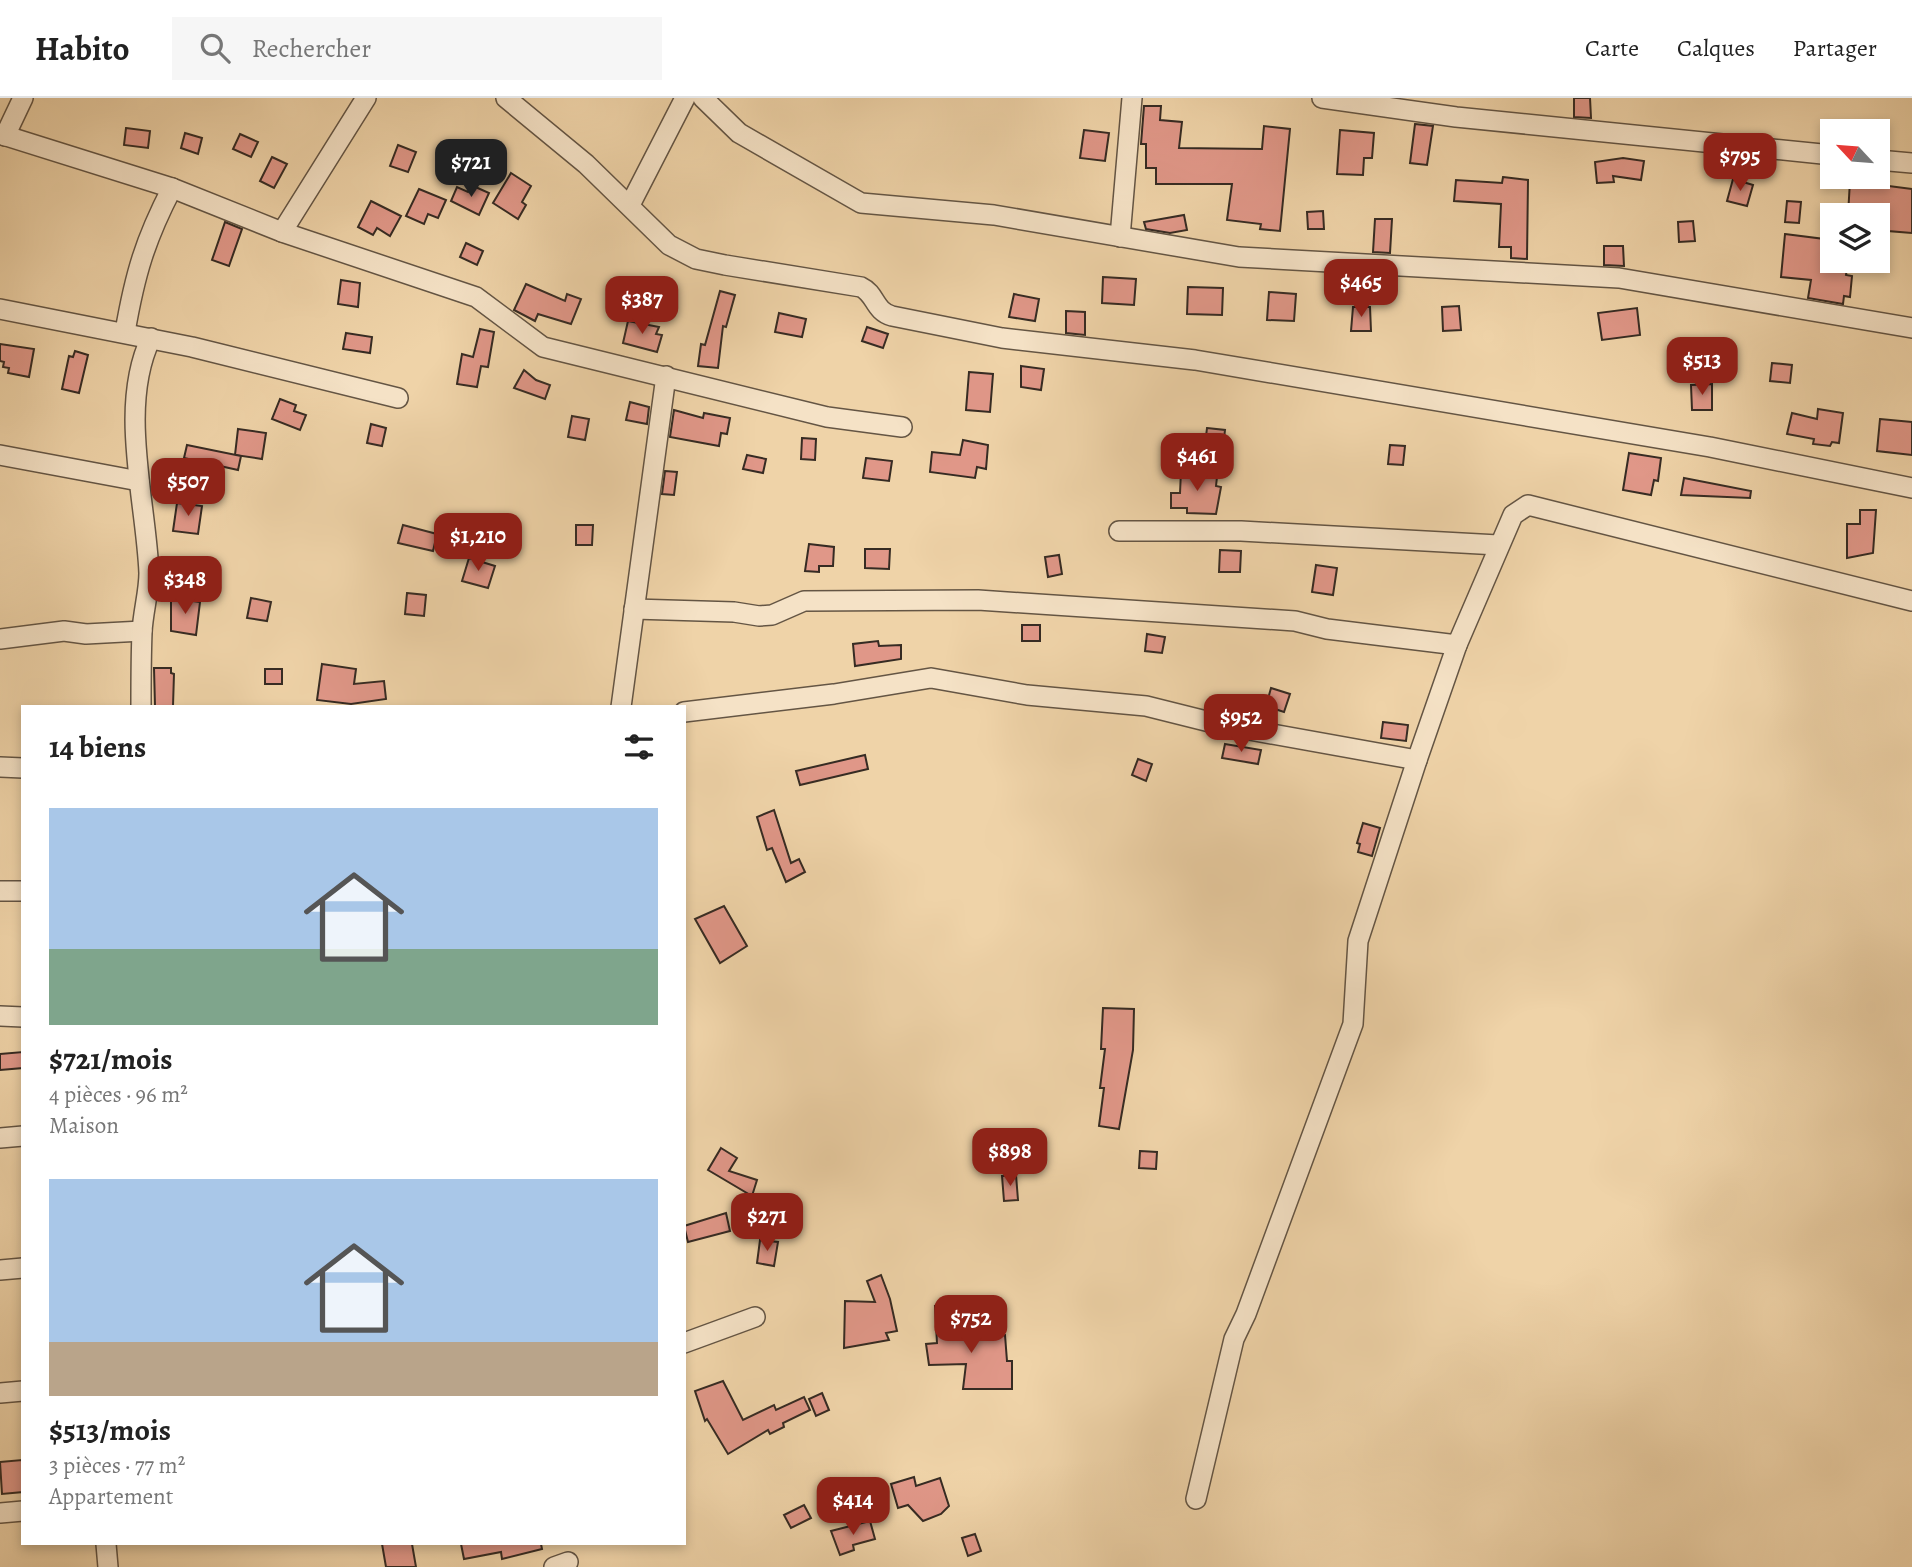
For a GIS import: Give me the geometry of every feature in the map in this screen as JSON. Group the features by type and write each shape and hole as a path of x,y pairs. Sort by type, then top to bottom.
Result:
{"street":[{"path":"23,98 3,135 172,188 282,232 476,297 543,347 827,417 902,427"},
{"path":"282,232 366,98"},
{"path":"506,98 630,205 669,246 696,259 860,287 867,290 876,307 892,316 1002,338 1195,360 1710,447 1912,488"},
{"path":"630,205 685,98"},
{"path":"703,98 739,133 862,203 994,215 1271,260 1619,278 1912,328"},
{"path":"1120,237 1132,98"},
{"path":"1322,98 1456,117 1820,154"},
{"path":"1890,161 1912,163"},
{"path":"125,332 147,235 172,188"},
{"path":"0,309 125,332 398,398"},
{"path":"141,705 142,631 149,575 139,481 137,384 139,367 151,338"},
{"path":"621,705 666,376"},
{"path":"0,455 139,481"},
{"path":"1196,1499 1234,1339 1247,1314 1353,1024 1358,941 1457,645 1513,515 1528,505 1912,601"},
{"path":"1119,531 1241,531 1498,545"},
{"path":"634,609 772,615 804,601 978,600 1295,621 1327,629 1457,645"},
{"path":"0,639 64,631 86,634 142,631"},
{"path":"686,712 834,694 931,678 1027,695 1146,706 1222,725 1418,760"},
{"path":"0,767 21,768"},
{"path":"0,891 21,891"},
{"path":"0,1016 21,1017"},
{"path":"0,1138 21,1136"},
{"path":"0,1270 21,1268"},
{"path":"686,1342 755,1317"},
{"path":"0,1393 21,1391"},
{"path":"0,1513 21,1511"},
{"path":"106,1545 108,1567"}],"building":[{"path":"1574,98 1590,98 1591,118 1574,117"},
{"path":"1144,106 1161,106 1160,120 1182,122 1179,148 1262,149 1264,126 1290,129 1280,231 1260,229 1261,224 1227,220 1232,184 1156,184 1156,168 1146,168 1146,144 1141,144"},
{"path":"1415,124 1433,126 1427,165 1410,163"},
{"path":"126,128 150,131 148,148 124,145"},
{"path":"1084,130 1109,133 1105,161 1080,158"},
{"path":"1340,130 1374,133 1372,158 1364,158 1363,175 1337,174"},
{"path":"185,133 202,138 198,154 181,148"},
{"path":"240,134 258,142 251,157 233,149"},
{"path":"398,145 416,152 408,172 390,166"},
{"path":"272,157 287,164 274,188 260,181"},
{"path":"1623,158 1644,161 1641,180 1613,176 1614,182 1597,183 1595,162"},
{"path":"511,173 531,186 522,202 526,205 518,219 493,203"},
{"path":"1503,177 1528,180 1527,259 1511,258 1511,247 1499,247 1501,204 1454,201 1456,180 1502,183"},
{"path":"1733,179 1753,185 1747,206 1727,201"},
{"path":"471,185 489,193 479,215 451,201 457,187 468,192"},
{"path":"1890,186 1912,189 1912,233 1890,231 1890,203 1849,203 1850,189 1890,189"},
{"path":"419,189 446,200 438,218 428,214 424,224 406,216"},
{"path":"371,201 401,216 390,236 377,228 373,235 358,227"},
{"path":"1787,201 1801,202 1799,223 1785,222"},
{"path":"1323,211 1324,229 1308,229 1307,212"},
{"path":"1184,215 1187,230 1170,233 1146,229 1144,222"},
{"path":"1375,219 1392,219 1390,253 1373,252"},
{"path":"1693,221 1695,241 1679,242 1678,222"},
{"path":"225,222 242,229 229,266 212,260"},
{"path":"1785,234 1820,238 1820,273 1846,273 1852,276 1850,297 1844,296 1843,304 1808,298 1811,280 1781,277"},
{"path":"466,243 483,251 477,265 460,257"},
{"path":"1604,246 1623,246 1624,266 1604,265"},
{"path":"1103,277 1136,279 1134,305 1102,303"},
{"path":"341,280 360,283 358,307 338,304"},
{"path":"526,284 565,301 567,294 581,299 571,324 538,314 535,321 514,310"},
{"path":"1188,287 1223,288 1222,315 1187,314"},
{"path":"720,291 735,295 726,327 723,326 718,368 698,366 701,344 705,345"},
{"path":"1269,292 1296,294 1294,321 1267,320"},
{"path":"1014,294 1039,299 1035,321 1009,317"},
{"path":"1459,306 1461,330 1443,331 1442,307"},
{"path":"1353,307 1370,307 1371,331 1351,331"},
{"path":"1637,308 1640,335 1602,340 1598,313"},
{"path":"1066,311 1085,312 1085,335 1066,333"},
{"path":"779,313 806,319 802,337 775,332"},
{"path":"628,321 659,327 656,334 662,335 657,352 623,343"},
{"path":"867,327 888,334 883,348 862,341"},
{"path":"480,329 494,332 488,367 481,366 477,387 457,384 462,354 473,357"},
{"path":"346,333 372,337 370,353 343,349"},
{"path":"0,344 34,349 29,377 8,373 9,368 3,367 4,362 0,361"},
{"path":"75,351 88,355 79,393 62,389 69,356 73,357"},
{"path":"1772,363 1792,365 1790,383 1770,381"},
{"path":"1021,366 1044,369 1041,390 1021,387"},
{"path":"524,370 536,380 550,385 545,399 514,388"},
{"path":"969,372 993,374 990,412 966,410"},
{"path":"1712,384 1712,410 1692,410 1691,385"},
{"path":"280,399 296,405 294,411 306,415 300,430 272,419"},
{"path":"630,402 649,407 647,424 626,420"},
{"path":"1818,409 1843,413 1839,443 1832,442 1830,446 1813,444 1814,439 1787,434 1792,413 1817,419"},
{"path":"674,410 703,418 704,413 730,418 727,434 721,433 719,446 670,437"},
{"path":"572,416 589,419 585,440 568,437"},
{"path":"1880,419 1912,422 1912,455 1877,451"},
{"path":"371,424 386,428 382,446 367,443"},
{"path":"1207,428 1225,430 1223,447 1205,445"},
{"path":"238,429 266,433 262,459 235,455"},
{"path":"802,438 816,439 815,460 801,459"},
{"path":"963,440 988,445 986,469 977,467 975,478 930,472 932,452 960,455"},
{"path":"187,445 241,456 238,470 184,458"},
{"path":"1390,445 1405,446 1403,465 1388,464"},
{"path":"1629,453 1661,458 1658,481 1654,480 1651,495 1623,490"},
{"path":"747,455 766,459 763,473 743,469"},
{"path":"866,458 892,461 889,481 863,478"},
{"path":"665,471 677,472 674,495 662,494"},
{"path":"1181,471 1213,473 1213,476 1217,477 1216,486 1221,487 1216,514 1187,513 1187,508 1171,508 1171,493 1180,493"},
{"path":"1684,478 1751,491 1750,498 1681,495"},
{"path":"177,503 202,506 198,534 173,531"},
{"path":"1860,510 1876,510 1873,553 1847,558 1847,524 1860,524"},
{"path":"403,525 437,534 433,551 398,543"},
{"path":"576,525 593,525 592,545 576,545"},
{"path":"809,544 834,547 833,566 819,566 819,572 805,571"},
{"path":"865,549 890,549 889,569 865,568"},
{"path":"1220,550 1241,551 1240,572 1219,572"},
{"path":"1059,555 1062,574 1048,577 1045,557"},
{"path":"469,558 495,566 488,588 462,581"},
{"path":"1316,565 1337,568 1333,595 1312,592"},
{"path":"407,593 426,595 424,616 405,614"},
{"path":"171,598 200,602 196,635 171,631"},
{"path":"251,598 271,602 267,621 247,618"},
{"path":"1022,625 1040,625 1040,641 1022,641"},
{"path":"1147,634 1165,637 1162,653 1145,651"},
{"path":"878,641 879,646 901,645 901,659 855,666 853,644"},
{"path":"322,664 356,669 354,684 384,681 386,699 351,704 317,700"},
{"path":"154,668 171,668 171,673 174,674 173,705 155,705"},
{"path":"265,669 282,669 282,684 265,684"},
{"path":"1271,688 1290,694 1284,712 1266,706"},
{"path":"1383,722 1408,725 1406,741 1381,738"},
{"path":"1225,744 1261,750 1258,764 1222,758"},
{"path":"865,755 868,769 800,785 796,771"},
{"path":"1138,759 1152,764 1146,781 1132,775"},
{"path":"774,810 791,863 799,859 805,872 786,882 772,848 767,850 757,817"},
{"path":"1363,823 1380,828 1372,856 1358,852 1360,844 1357,843"},
{"path":"724,906 747,946 720,963 695,919"},
{"path":"1103,1008 1134,1009 1133,1050 1119,1129 1099,1126 1104,1088 1100,1088 1105,1049 1101,1049"},
{"path":"21,1052 21,1068 0,1070 0,1054"},
{"path":"721,1148 737,1158 729,1171 757,1180 752,1196 708,1170"},
{"path":"1140,1151 1157,1152 1156,1169 1139,1168"},
{"path":"1016,1175 1018,1200 1004,1201 1002,1176"},
{"path":"726,1213 730,1231 688,1242 686,1225"},
{"path":"760,1240 778,1242 774,1266 757,1263"},
{"path":"881,1275 897,1331 886,1333 889,1340 844,1348 845,1301 875,1302 867,1281"},
{"path":"952,1305 953,1340 1005,1335 1007,1361 1012,1361 1012,1389 963,1389 966,1364 929,1365 926,1344 937,1343 935,1306"},
{"path":"723,1381 743,1420 774,1405 776,1410 804,1397 810,1410 783,1423 784,1427 770,1434 768,1430 728,1454 707,1419 705,1421 695,1391"},
{"path":"822,1393 829,1410 816,1416 809,1399"},
{"path":"21,1460 21,1492 2,1494 0,1462"},
{"path":"914,1477 916,1486 940,1478 949,1506 941,1514 923,1521 908,1505 898,1508 891,1484"},
{"path":"804,1505 811,1518 791,1528 784,1515"},
{"path":"870,1521 875,1539 853,1545 854,1550 840,1555 831,1531"},
{"path":"975,1534 981,1551 968,1556 962,1538"},
{"path":"382,1545 412,1545 416,1567 386,1567"},
{"path":"461,1545 541,1545 542,1549 502,1559 501,1552 464,1559"}]}
